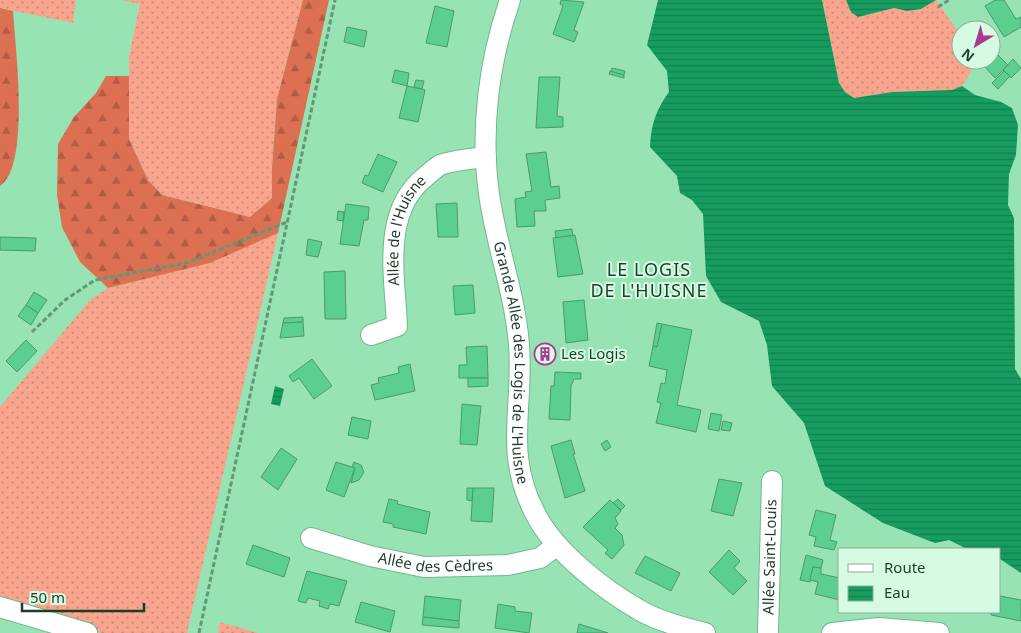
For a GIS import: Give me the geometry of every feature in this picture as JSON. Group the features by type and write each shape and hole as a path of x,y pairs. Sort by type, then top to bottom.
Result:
{"street":[{"name":"Grande Allée des Logis de L'Huisne","path":"510,0 495,51 488,100 486,157 489,194 514,303 520,346 516,456 523,483 536,515 557,545 598,582 642,611 705,633"},
{"name":"Allée de l'Huisne","path":"371,335 397,326 393,242 397,221 404,203 417,183 439,166 486,157"},
{"name":"Allée Saint-Louis","path":"768,633 772,481"},
{"name":"Allée des Cèdres","path":"311,538 370,556 424,566 508,565 540,558 557,545"},
{"path":"0,608 87,633"},
{"path":"832,633 879,628 939,633"}],"path":[{"path":"199,633 335,0"},
{"path":"938,7 949,0"},
{"path":"32,332 65,300 95,280 187,263 287,222"}],"shaded area":[{"path":"0,0 76,0 73,23 0,8"},
{"path":"122,0 303,0 277,99 272,168 272,198 250,217 162,195 148,180 129,139 129,57 140,4"},
{"path":"822,0 846,0 858,17 894,8 907,11 921,9 936,0 951,22 951,70 972,70 962,86 952,90 892,92 854,98 845,92 839,83"},
{"path":"278,233 187,633 101,633 0,603 0,407 90,300 108,288 210,263"},
{"path":"220,622 258,633 218,633"}],"green space":[{"path":"303,0 329,0 278,233 210,263 108,288 80,262 62,227 57,195 58,144 74,117 96,93 106,76 129,76 129,139 148,180 162,195 250,217 272,198 272,168 277,99"},
{"path":"0,8 13,11 19,104 15,155 10,174 0,186"}],"water":[{"path":"658,0 822,0 839,83 845,92 854,98 892,92 952,90 962,86 975,95 1001,102 1012,108 1018,125 1016,155 1009,174 1008,205 1014,218 1015,369 1021,379 1021,573 1001,560 1001,548 965,548 949,540 935,543 883,523 825,486 804,423 772,386 767,345 759,321 721,302 706,276 703,214 692,200 680,193 677,176 650,147 655,118 669,92 667,71 647,45"},
{"path":"846,0 936,0 921,9 907,11 894,8 858,17 851,12"},
{"path":"275,386 284,389 280,406 271,404"}],"building":[{"path":"561,0 584,2 574,30 578,32 574,42 553,34 563,6 560,4"},
{"path":"995,0 1004,0 1016,19 1021,17 1021,27 1004,37 1001,32 1001,20 994,20 985,6"},
{"path":"435,6 454,11 447,47 426,43"},
{"path":"347,27 367,31 364,47 344,42"},
{"path":"1001,58 1008,65 995,78 988,70 1001,70"},
{"path":"1013,59 1021,68 1011,78 1003,70"},
{"path":"612,68 625,71 624,75 611,72"},
{"path":"395,70 409,73 407,86 392,82"},
{"path":"610,71 624,75 624,78 609,74"},
{"path":"1004,71 1010,76 998,89 992,83"},
{"path":"539,77 560,77 557,116 563,117 563,127 536,128"},
{"path":"416,80 424,81 422,89 414,87"},
{"path":"407,86 425,90 418,122 399,118"},
{"path":"546,152 551,187 559,186 560,198 545,200 546,211 534,211 535,226 517,227 515,199 526,197 525,192 532,191 526,154"},
{"path":"378,154 397,162 383,192 362,183 365,175 368,176"},
{"path":"457,203 458,237 438,237 436,204"},
{"path":"346,204 369,207 368,220 364,220 359,246 340,244"},
{"path":"338,211 344,212 343,221 337,220"},
{"path":"572,229 573,236 556,238 555,231"},
{"path":"575,235 583,274 558,277 553,238"},
{"path":"0,237 36,238 35,251 0,250"},
{"path":"308,239 322,242 318,257 306,255"},
{"path":"345,271 346,319 325,319 324,272"},
{"path":"473,285 475,313 455,315 453,286"},
{"path":"34,292 47,300 38,313 26,305"},
{"path":"584,300 588,340 566,343 563,302"},
{"path":"26,305 38,313 31,325 18,316"},
{"path":"303,317 303,322 283,323 284,318"},
{"path":"303,322 304,336 280,338 283,323"},
{"path":"657,323 662,324 657,347 653,346"},
{"path":"662,324 692,330 677,405 701,410 696,432 656,423 661,403 657,402 661,383 665,384 667,370 649,366 653,346 657,347"},
{"path":"26,340 37,351 17,372 6,361"},
{"path":"487,346 488,378 459,378 459,365 467,365 466,347"},
{"name":"Les Logis","path":"540,351 550,351 550,360 539,360"},
{"path":"312,359 332,386 314,399 299,378 293,382 289,376"},
{"path":"410,364 415,391 375,400 371,385 379,383 378,378 399,373 398,367"},
{"path":"555,372 581,373 581,379 574,379 571,386 570,420 549,419 551,386 554,386"},
{"path":"468,378 488,378 488,386 468,387"},
{"path":"462,404 481,406 477,445 460,444"},
{"path":"711,413 722,415 719,431 708,429"},
{"path":"352,417 371,421 368,439 348,435"},
{"path":"723,421 732,423 730,431 721,430"},
{"path":"571,440 575,454 573,454 585,491 565,498 551,446"},
{"path":"607,440 611,447 605,451 601,444"},
{"path":"281,448 297,459 278,490 261,477"},
{"path":"336,462 355,468 344,497 326,490"},
{"path":"354,462 361,465 364,472 359,480 351,483 355,468 352,467"},
{"path":"719,479 742,483 733,516 711,511"},
{"path":"467,488 473,488 472,501 467,500"},
{"path":"473,488 494,488 492,522 471,521"},
{"path":"389,499 398,501 397,504 430,512 426,534 393,527 393,524 383,522"},
{"path":"618,499 625,506 621,510 613,503"},
{"path":"610,500 621,511 615,518 618,524 615,528 622,535 624,545 612,559 605,553 608,550 583,527"},
{"path":"816,510 836,515 830,540 837,542 834,550 814,546 816,537 809,535"},
{"path":"253,545 290,558 284,577 246,564"},
{"path":"729,550 740,561 734,568 747,581 733,595 709,572"},
{"path":"806,555 823,560 821,568 813,567 810,582 800,580"},
{"path":"645,556 680,573 671,591 635,573"},
{"path":"813,567 821,568 821,574 838,578 838,600 815,594 818,582 810,580"},
{"path":"307,571 347,581 339,606 330,604 328,609 319,606 320,601 308,598 306,603 298,601"},
{"path":"425,596 461,600 459,621 423,617"},
{"path":"1001,596 1021,600 1021,621 991,615 991,613 1001,613"},
{"path":"361,602 395,611 390,632 355,622"},
{"path":"498,604 515,607 515,611 532,613 529,633 495,628"},
{"path":"423,617 459,621 459,628 422,625"},
{"path":"579,624 592,628 608,633 577,633"}],"place":[{"name":"Les Logis","path":"545,354"}],"district":[{"name":"LE LOGIS DE L'HUISNE","path":"649,280"}]}
